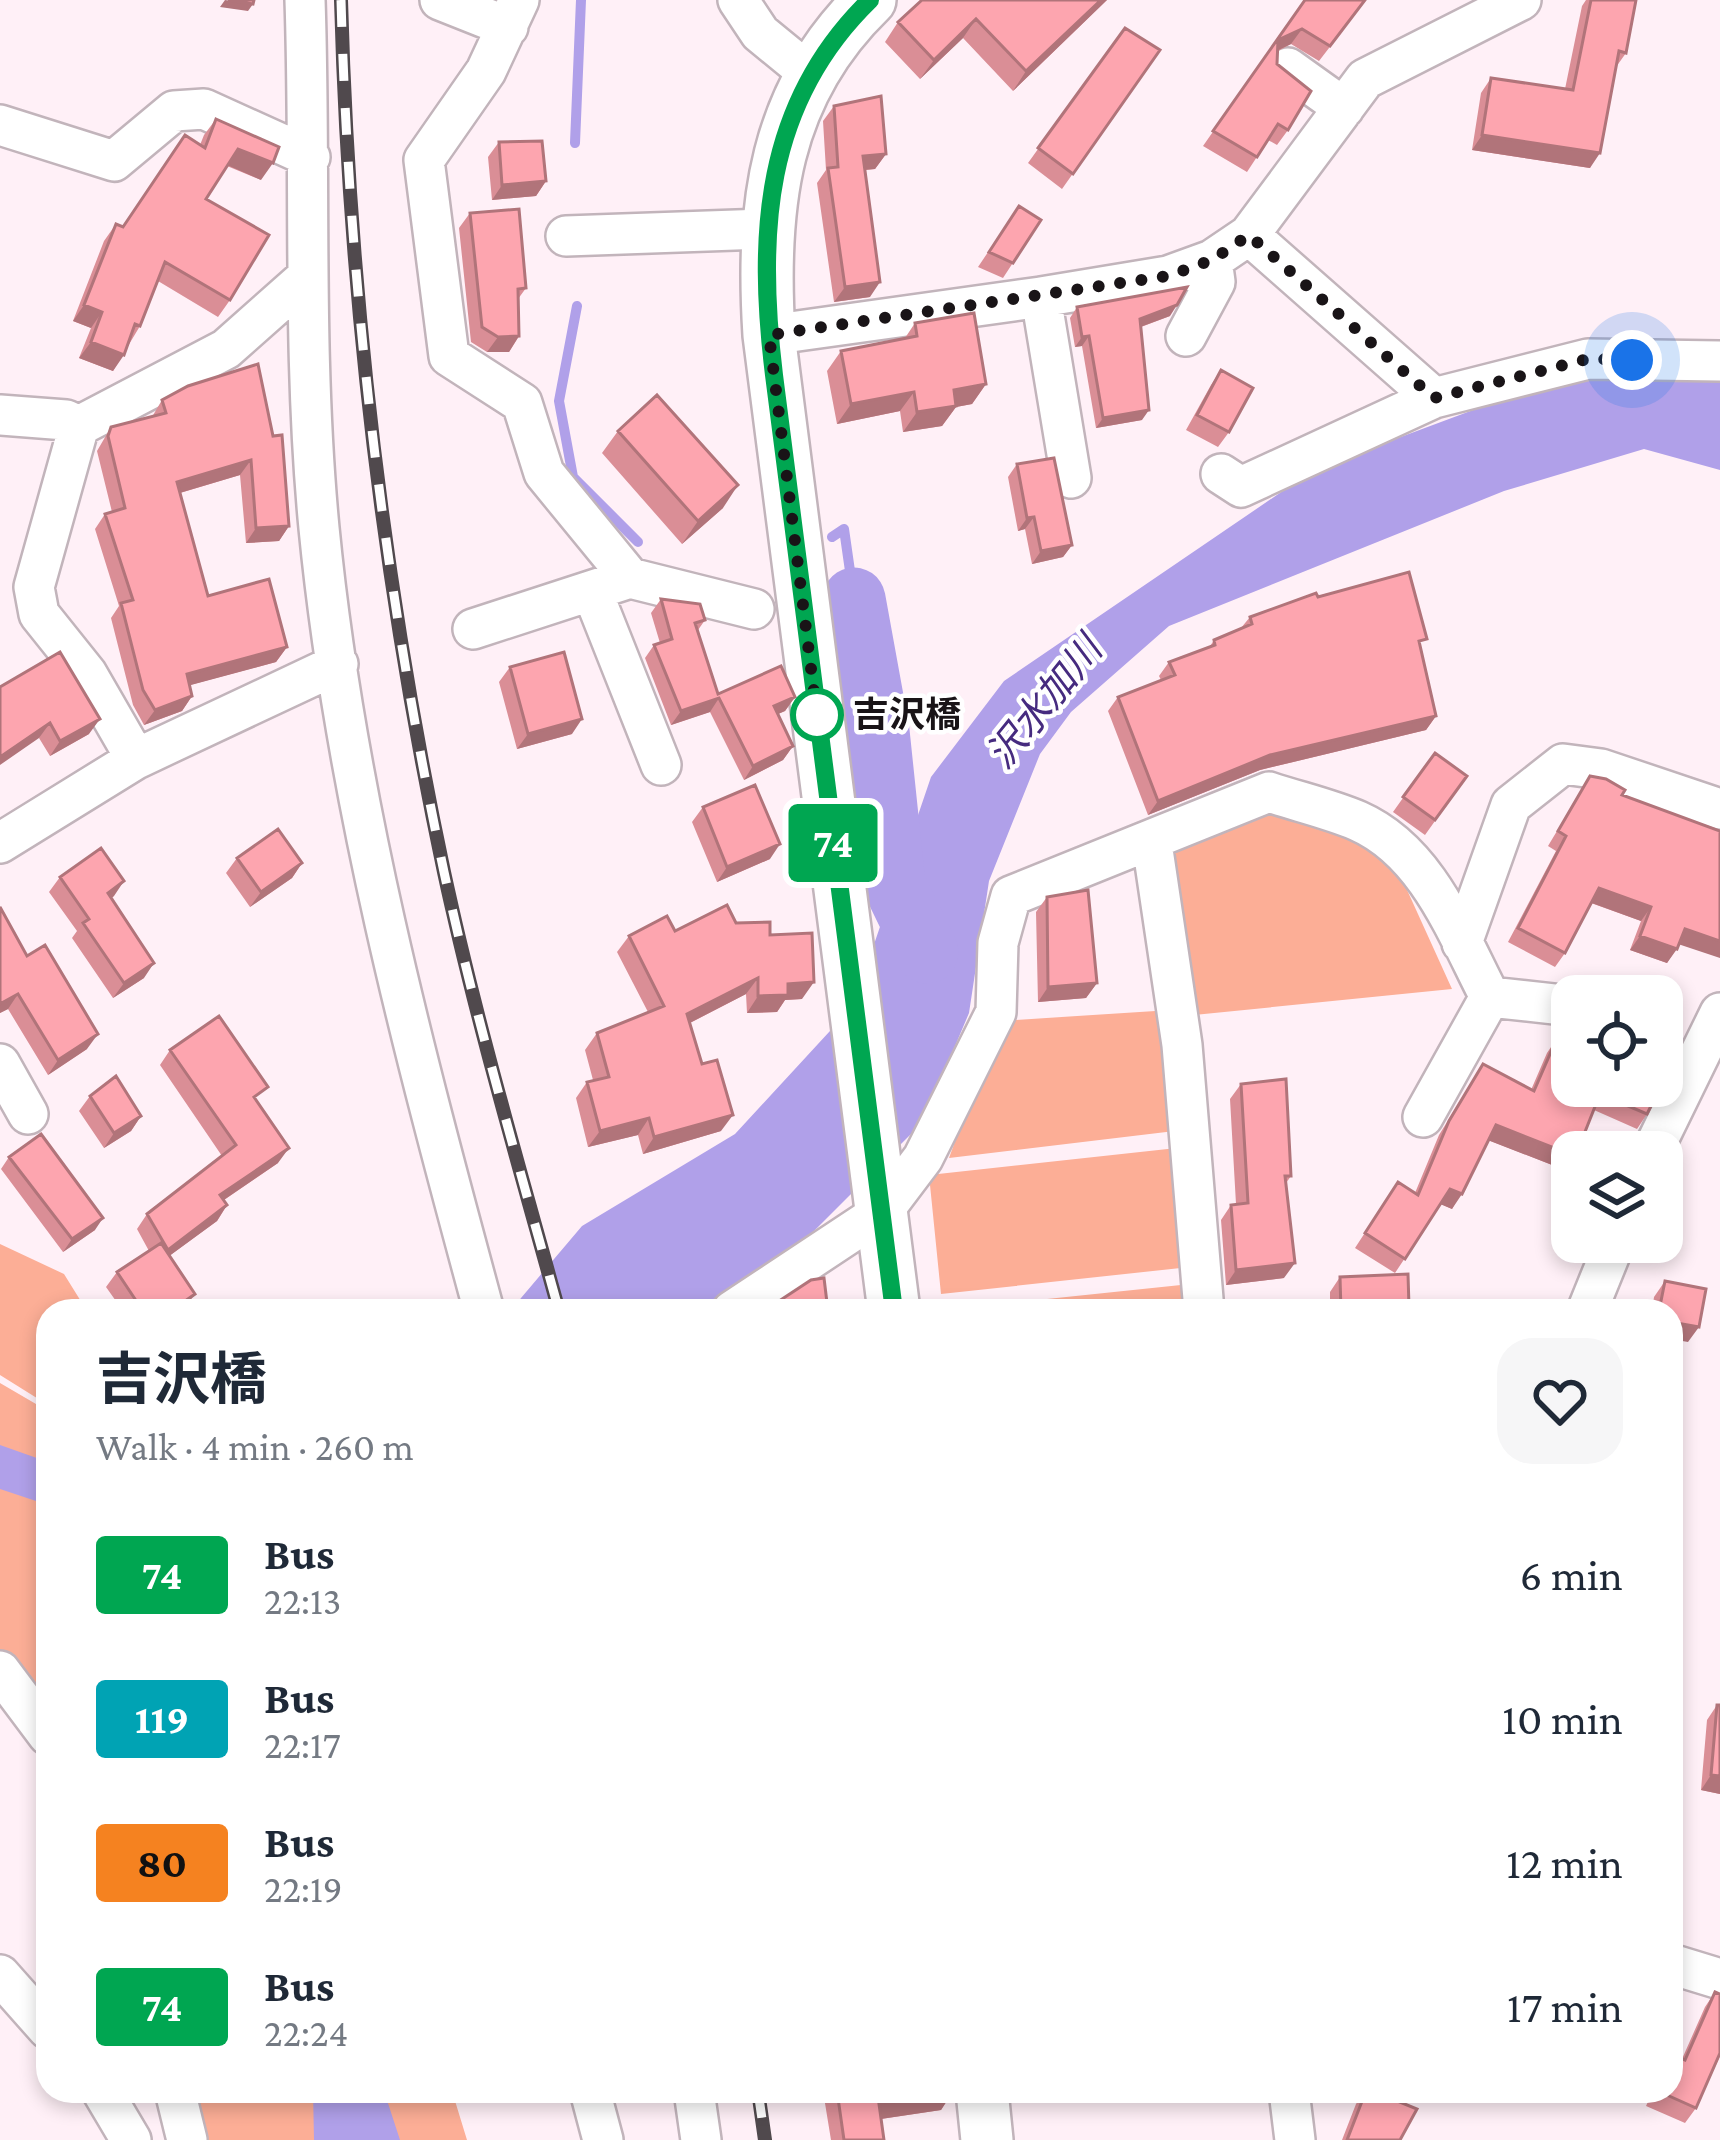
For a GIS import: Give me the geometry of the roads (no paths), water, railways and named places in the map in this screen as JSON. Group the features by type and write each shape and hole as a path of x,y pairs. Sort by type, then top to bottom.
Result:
{"main road":[{"path":"870,0 810,74 769,187 766,229 769,335 893,1299"},
{"path":"983,2103 987,2140"}],"street":[{"path":"305,0 310,157 305,278 319,529 338,664 402,1006 481,1299"},
{"path":"440,0 514,14 486,71 424,160 449,356 522,403 544,473 630,578"},
{"path":"738,0 760,33 810,74"},
{"path":"769,335 1168,276 1212,260 1249,235 1365,79 1522,0"},
{"path":"1288,68 1344,108"},
{"path":"0,125 114,160 174,111 204,109 310,157"},
{"path":"566,236 766,229"},
{"path":"1249,235 1434,398"},
{"path":"1186,336 1215,282 1212,260"},
{"path":"136,759 87,674 39,614 34,587 79,426 226,350 305,278"},
{"path":"1041,297 1071,478"},
{"path":"1221,474 1241,487 1434,398 1588,359 1720,362"},
{"path":"0,415 66,420 79,426"},
{"path":"473,628 630,578 754,609"},
{"path":"592,591 662,765"},
{"path":"0,843 136,759 338,664"},
{"path":"1462,943 1511,806 1562,764 1601,769 1720,809"},
{"path":"749,1299 881,1200 923,1158 996,1012 998,944 1011,896 1270,792 1360,822 1391,840 1430,883 1490,997"},
{"path":"1152,843 1182,1045 1203,1299"},
{"path":"1490,997 1551,1004"},
{"path":"1423,1117 1490,997"},
{"path":"1662,1131 1720,1013"},
{"path":"0,1064 28,1114"},
{"path":"1592,1299 1607,1263"},
{"path":"0,1671 36,1720"},
{"path":"1683,1968 1720,1979"},
{"path":"0,1975 36,2016"},
{"path":"109,2103 131,2140"},
{"path":"178,2103 187,2140"},
{"path":"593,2103 603,2140"},
{"path":"696,2103 701,2140"},
{"path":"1290,2103 1295,2140"}],"water":[{"name":"沢水加川","path":"1588,367 1720,380 1720,470 1644,449 1504,491 1169,626 1071,712 1040,754 989,881 969,1013 923,1122 746,1299 520,1299 582,1226 735,1134 853,1006 931,777 1004,681 1315,469"},
{"path":"0,1445 36,1458 36,1501 0,1489"},
{"path":"313,2103 388,2103 400,2140 314,2140"}],"waterway":[{"path":"575,143 581,0"},
{"path":"577,306 559,401 573,477 638,542"},
{"path":"832,537 844,529 854,599"},
{"path":"854,599 878,731 894,884 927,952"}],"railway":[{"path":"341,0 361,329 404,657 456,927 556,1299"},
{"path":"760,2103 765,2140"}],"place":[{"name":"吉沢橋","path":"817,715"}]}
